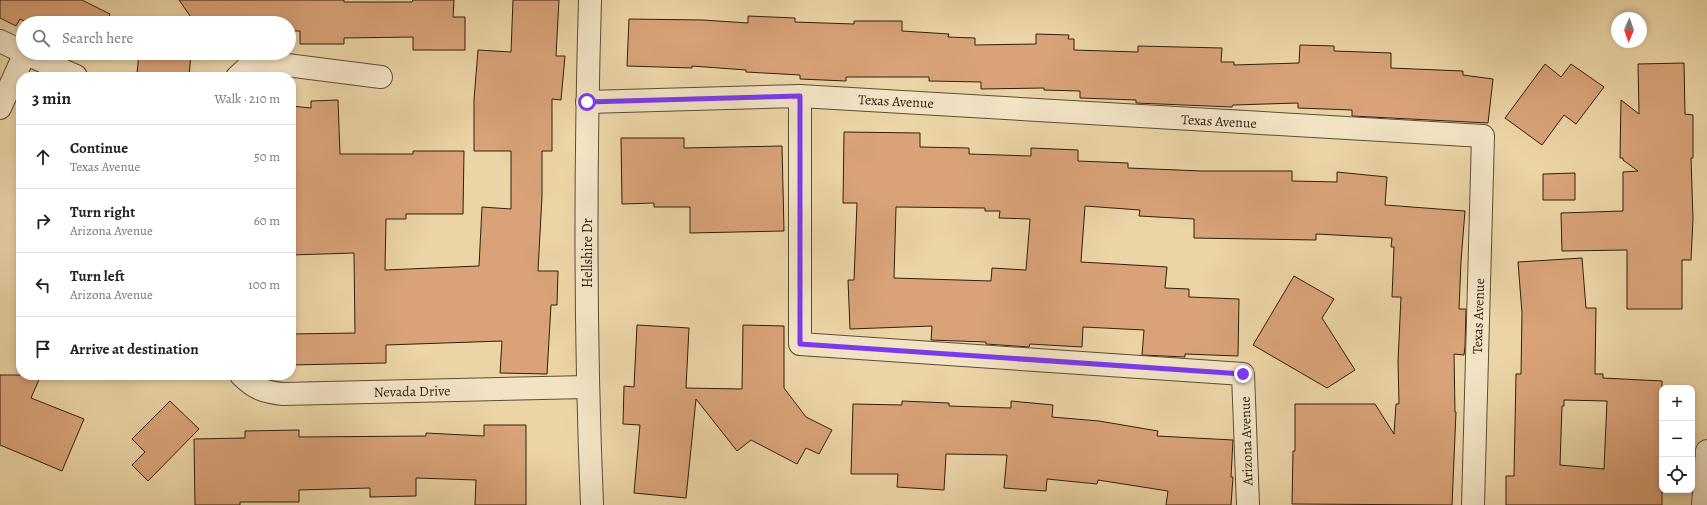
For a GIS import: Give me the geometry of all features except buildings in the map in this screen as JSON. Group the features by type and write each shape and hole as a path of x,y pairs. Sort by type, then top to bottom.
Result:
{"street":[{"name":"Hellshire Dr","path":"590,0 587,102 587,387 592,505"},
{"path":"0,41 16,49"},
{"path":"0,108 21,60"},
{"path":"40,60 67,72"},
{"path":"242,72 250,65 263,62 381,77"},
{"name":"Texas Avenue","path":"587,102 800,96 1483,136 1473,505"},
{"name":"Arizona Avenue","path":"800,96 800,344 1243,374 1248,505"},
{"name":"Nevada Drive","path":"246,380 267,393 283,394 587,387"},
{"path":"1703,505 1707,451"}],"route":[{"path":"587,102 800,96 800,344 1243,374"}]}
